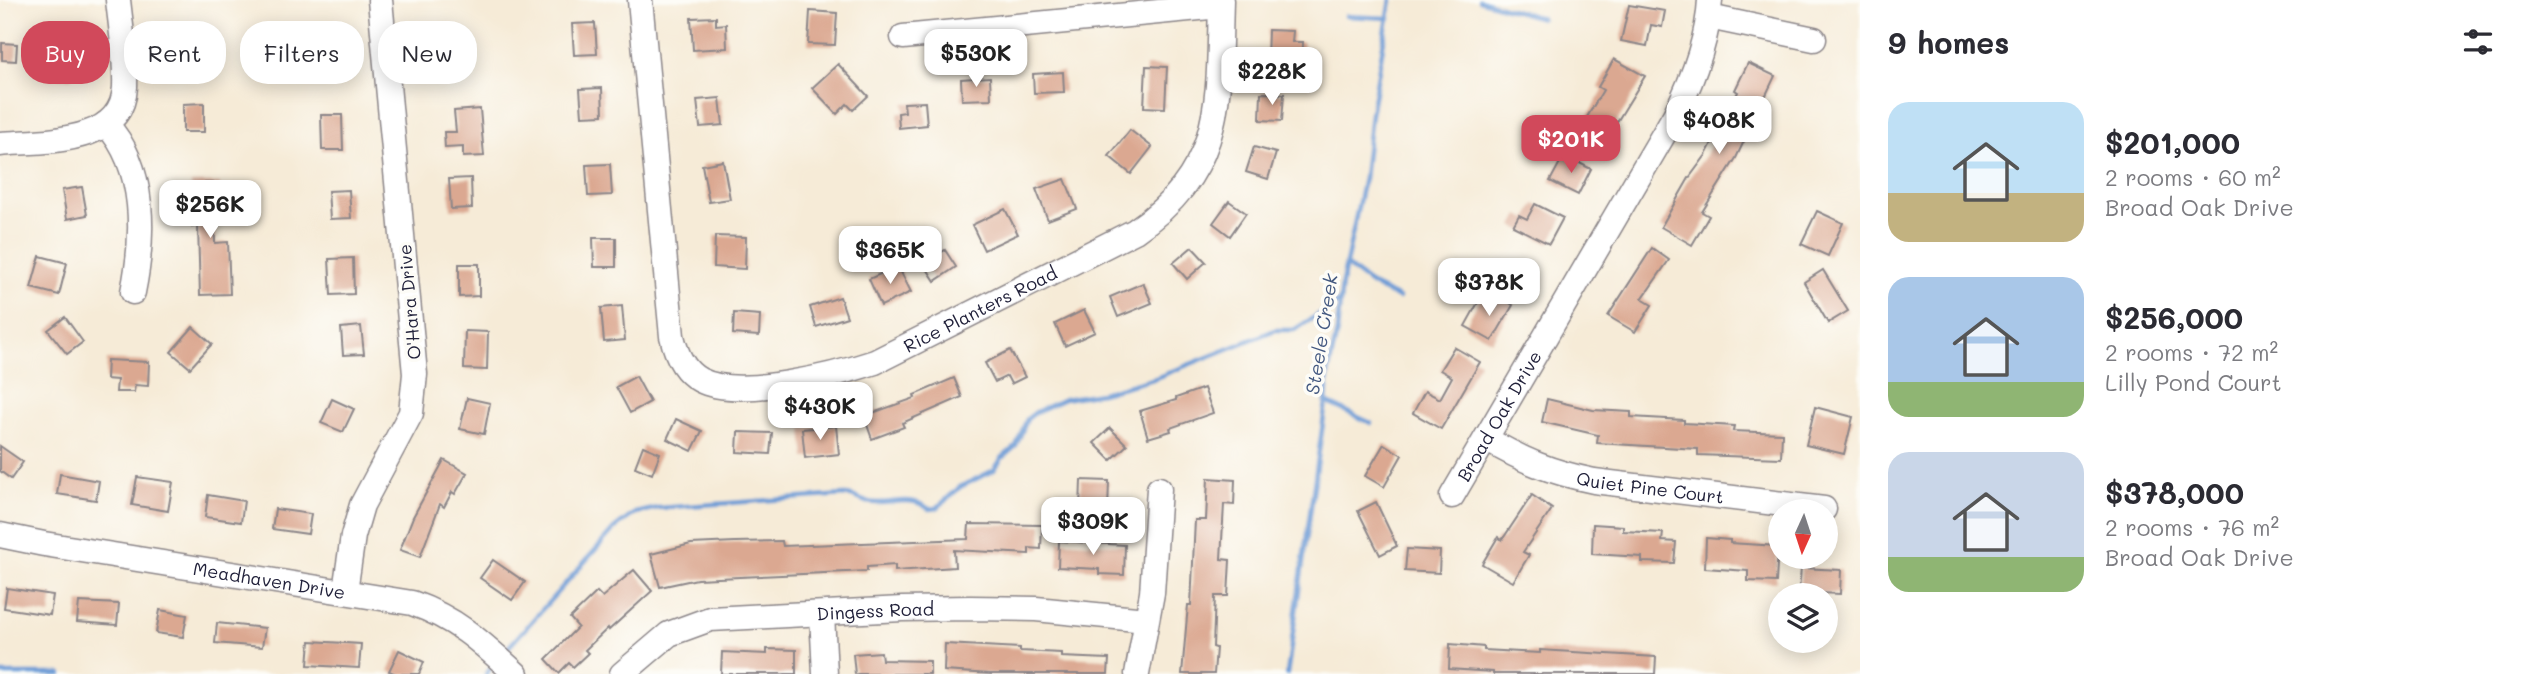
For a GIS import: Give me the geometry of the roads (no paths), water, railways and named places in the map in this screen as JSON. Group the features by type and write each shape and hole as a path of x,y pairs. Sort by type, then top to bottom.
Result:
{"street":[{"path":"0,144 80,136 106,124 116,115 125,89 118,0"},
{"name":"O'Hara Drive","path":"345,591 353,536 362,505 397,442 411,412 414,398 414,341 380,0"},
{"name":"Rice Planters Road","path":"640,0 672,336 676,351 688,370 699,380 712,385 740,386 809,381 841,374 875,362 1110,244 1153,219 1180,193 1196,170 1208,142 1216,99 1221,3"},
{"path":"902,37 1221,3"},
{"path":"1710,8 1814,39"},
{"name":"Broad Oak Drive","path":"1452,496 1675,115 1689,87 1710,8"},
{"path":"106,124 124,148 132,167 138,197 140,236 133,292"},
{"name":"Quiet Pine Court","path":"1486,439 1520,459 1544,469 1594,481 1768,502"},
{"path":"1137,674 1152,593 1159,489"},
{"name":"Meadhaven Drive","path":"0,535 412,603 438,612 470,633 516,674"},
{"name":"Dingess Road","path":"622,674 670,634 710,619 970,608 1036,610 1146,620"},
{"path":"822,614 825,674"}],"waterway":[{"name":"Steele Creek","path":"1287,674 1342,283 1364,178 1371,114 1391,0"},
{"path":"1479,0 1541,18"},
{"path":"1346,16 1389,18"},
{"path":"1347,266 1372,285 1399,298"},
{"path":"506,650 614,529 635,513 658,508 845,495 867,502 906,501 929,509 937,508 960,487 994,470 1002,458 1016,446 1027,419 1036,412 1064,399 1101,393 1153,379 1275,330 1294,330 1340,301"},
{"path":"1326,402 1371,423"},
{"path":"486,674 490,669"},
{"path":"0,674 61,674"}]}
